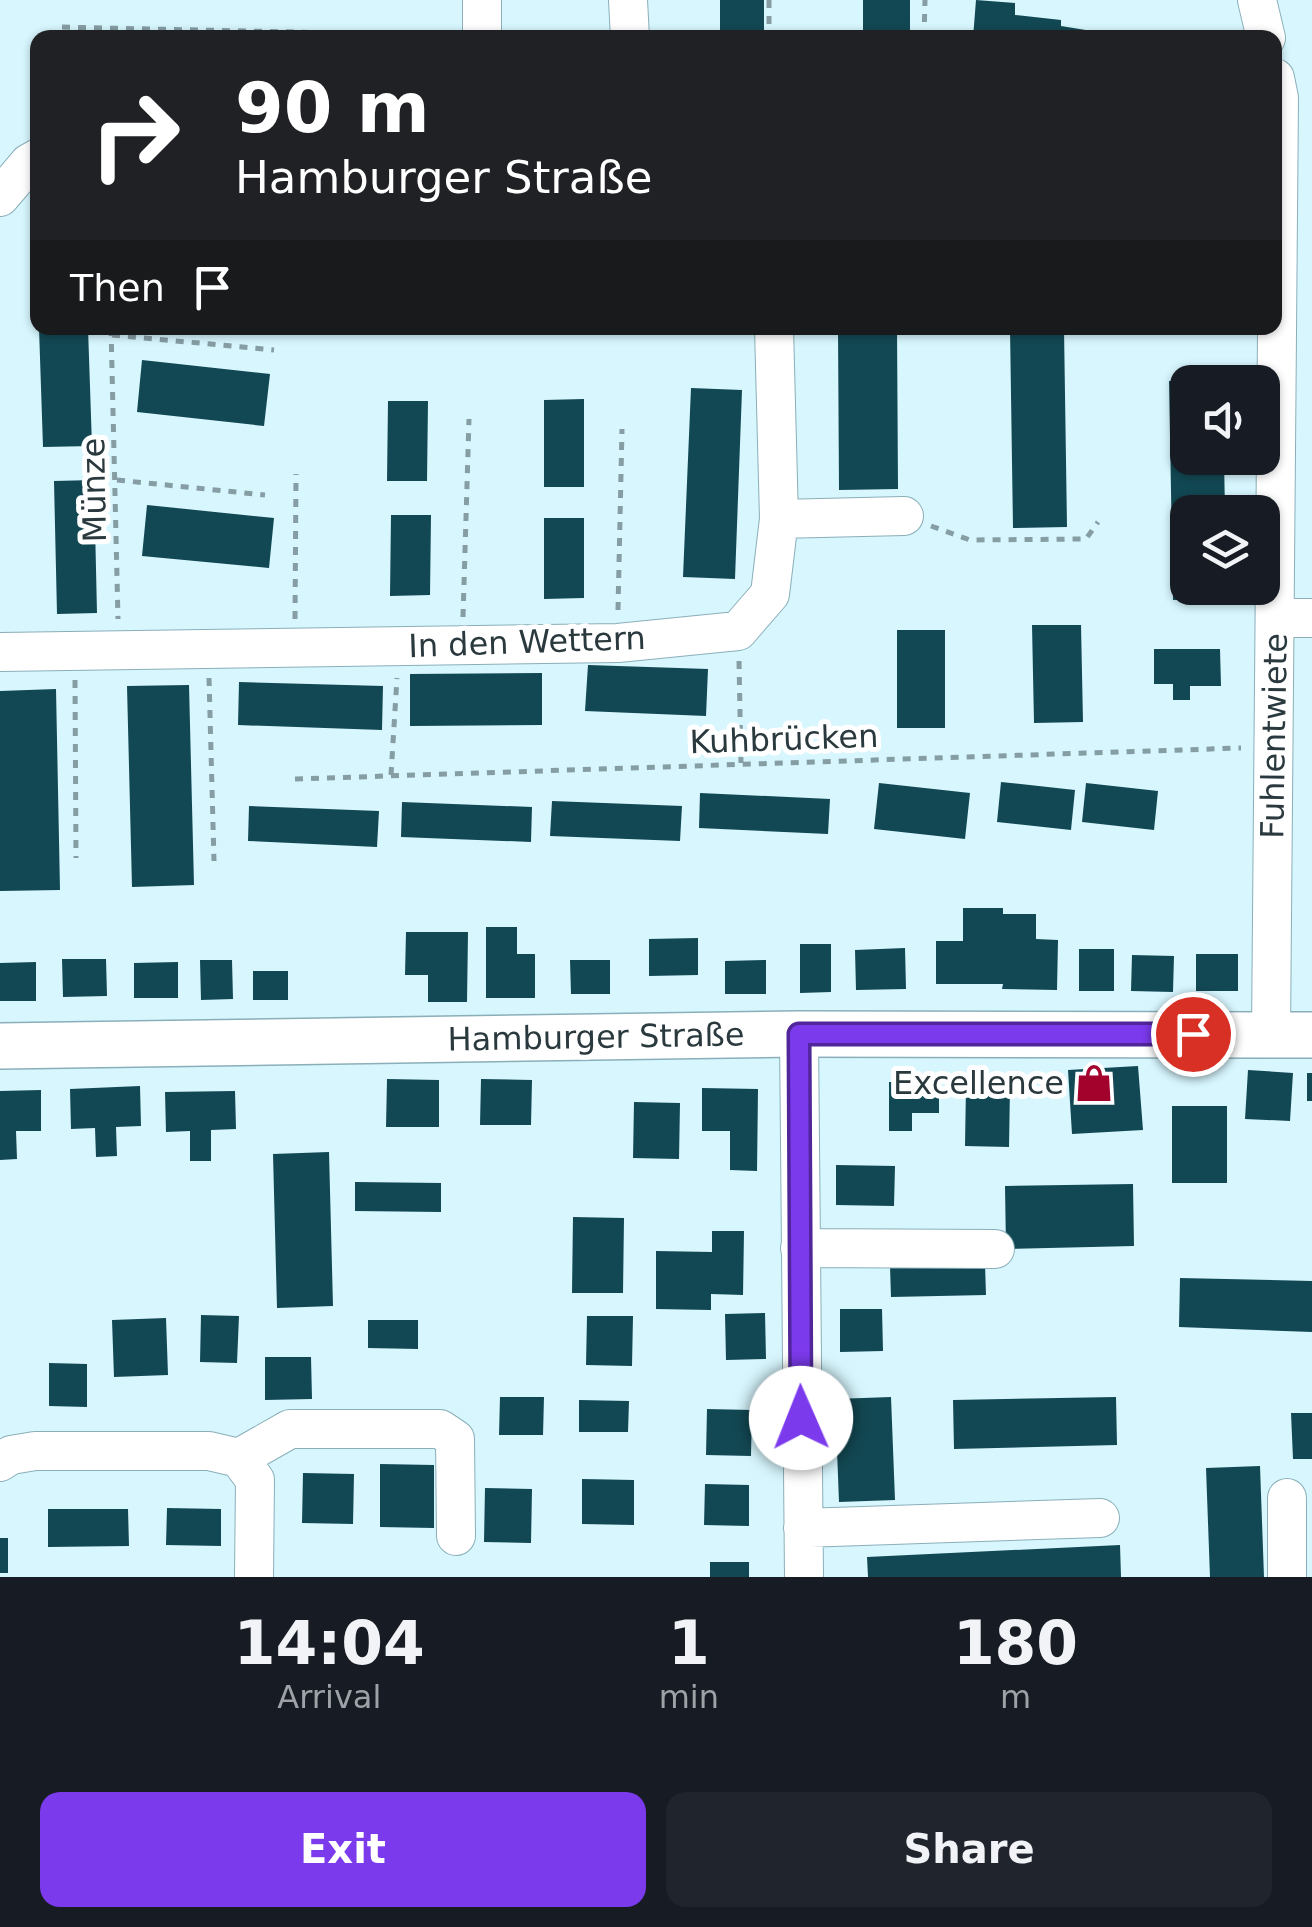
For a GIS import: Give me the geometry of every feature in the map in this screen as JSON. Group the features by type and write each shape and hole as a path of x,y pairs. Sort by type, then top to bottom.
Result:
{"main road":[{"name":"Hamburger Straße","path":"0,1046 799,1034 1292,1035"}],"street":[{"path":"482,0 482,30"},
{"path":"628,0 630,30"},
{"path":"1257,0 1264,30"},
{"name":"Fuhlentwiete","path":"1282,112 1296,176 1282,270"},
{"path":"0,196 30,163"},
{"path":"738,631 770,594 779,520 774,335"},
{"name":"Fuhlentwiete","path":"1279,335 1294,618 1274,747 1292,1035"},
{"path":"779,520 904,516"},
{"name":"In den Wettern","path":"0,652 618,642 738,631"},
{"path":"799,1034 804,1577"},
{"path":"800,1248 995,1249"},
{"path":"238,1458 290,1430 440,1429 454,1439 456,1536"},
{"path":"0,1462 11,1455 35,1451 209,1451 238,1458 255,1480 254,1577"},
{"path":"1287,1577 1288,1498"},
{"path":"803,1528 1100,1518"}],"path":[{"path":"769,0 769,30"},
{"path":"924,30 925,0"},
{"path":"57,30 57,26 224,30"},
{"name":"Münze","path":"112,335 118,652"},
{"path":"146,335 274,350"},
{"path":"462,644 469,420"},
{"path":"618,642 622,429"},
{"path":"295,647 296,474"},
{"path":"117,480 264,495"},
{"path":"904,516 970,540 1086,539 1098,522"},
{"path":"738,631 741,763"},
{"path":"391,775 398,646"},
{"path":"208,650 214,860"},
{"path":"74,652 76,858"},
{"name":"Kuhbrücken","path":"295,779 1274,747"}],"building":[{"path":"720,0 764,0 764,30 720,30"},
{"path":"863,0 910,0 910,30 863,30"},
{"path":"976,0 1015,3 1015,15 1061,20 1061,26 1086,30 974,30"},
{"path":"39,335 88,335 92,446 43,447"},
{"path":"838,335 897,335 898,489 839,490"},
{"path":"1010,335 1064,335 1067,527 1013,528"},
{"path":"142,360 270,374 264,426 137,412"},
{"path":"691,388 742,390 735,579 683,577"},
{"path":"584,399 584,487 544,487 544,400"},
{"path":"388,401 428,401 427,481 387,481"},
{"path":"1171,475 1224,475 1225,495 1171,495"},
{"path":"94,480 97,613 57,614 54,481"},
{"path":"147,505 274,518 269,568 142,556"},
{"path":"391,515 431,515 430,595 390,596"},
{"path":"544,518 584,518 584,598 544,599"},
{"path":"1032,625 1081,625 1083,722 1034,723"},
{"path":"897,630 945,630 945,728 897,728"},
{"path":"1154,649 1220,649 1221,686 1190,686 1190,700 1173,700 1173,684 1154,684"},
{"path":"588,665 708,669 706,716 585,711"},
{"path":"542,673 542,725 410,726 410,674"},
{"path":"239,682 383,686 382,730 238,725"},
{"path":"189,685 194,885 132,887 127,686"},
{"path":"56,689 60,890 0,891 0,691"},
{"path":"1001,782 1075,790 1071,830 997,822"},
{"path":"879,783 970,793 965,839 874,829"},
{"path":"1086,783 1158,791 1154,830 1082,822"},
{"path":"700,793 830,799 828,834 699,828"},
{"path":"552,801 682,806 680,841 550,836"},
{"path":"402,802 532,807 531,842 401,837"},
{"path":"249,806 379,811 377,847 248,841"},
{"path":"963,908 1003,908 1003,914 1036,914 1036,939 1058,940 1057,990 1002,989 1003,984 936,984 936,941 963,941"},
{"path":"486,927 517,927 517,954 535,954 535,998 486,998"},
{"path":"406,932 468,932 467,1002 428,1002 428,975 405,975"},
{"path":"698,938 698,975 649,976 649,939"},
{"path":"800,944 831,944 831,992 800,993"},
{"path":"905,948 906,989 856,990 855,950"},
{"path":"1079,949 1114,949 1114,991 1079,991"},
{"path":"1196,954 1238,954 1238,991 1196,991"},
{"path":"1132,955 1174,956 1173,992 1131,991"},
{"path":"62,959 106,959 107,996 63,997"},
{"path":"200,960 232,960 233,999 201,1000"},
{"path":"570,960 610,960 610,994 571,994"},
{"path":"766,960 766,994 725,994 725,961"},
{"path":"36,962 36,1001 0,1001 0,963"},
{"path":"178,962 178,998 134,998 134,963"},
{"path":"253,971 288,971 288,1000 253,1000"},
{"path":"1138,1066 1143,1130 1072,1134 1068,1070"},
{"path":"1248,1070 1293,1073 1290,1121 1245,1119"},
{"path":"1307,1073 1312,1073 1312,1101 1307,1101"},
{"path":"387,1079 439,1080 439,1127 386,1127"},
{"path":"481,1079 532,1080 531,1125 480,1125"},
{"path":"889,1082 939,1083 939,1113 912,1113 912,1131 889,1131"},
{"path":"140,1086 141,1126 116,1127 117,1156 96,1157 95,1128 71,1129 70,1089"},
{"path":"966,1086 1010,1087 1009,1147 965,1146"},
{"path":"702,1088 758,1089 757,1171 730,1170 730,1131 702,1131"},
{"path":"41,1090 41,1131 16,1131 17,1159 0,1160 0,1091"},
{"path":"235,1091 236,1129 211,1130 211,1161 190,1161 190,1131 166,1132 165,1092"},
{"path":"634,1102 680,1103 679,1159 633,1158"},
{"path":"1172,1106 1227,1106 1227,1183 1172,1183"},
{"path":"329,1152 333,1306 277,1308 273,1154"},
{"path":"836,1165 895,1166 894,1206 836,1205"},
{"path":"355,1182 441,1183 441,1212 355,1211"},
{"path":"1133,1184 1134,1246 1006,1249 1005,1186"},
{"path":"573,1217 624,1218 623,1293 572,1293"},
{"path":"712,1231 744,1231 743,1295 711,1294 711,1310 656,1309 656,1251 712,1252"},
{"path":"985,1264 986,1295 891,1297 890,1266"},
{"path":"1180,1278 1312,1281 1312,1332 1179,1327"},
{"path":"840,1309 882,1309 883,1351 840,1352"},
{"path":"765,1313 766,1359 726,1360 725,1314"},
{"path":"201,1315 239,1316 237,1363 200,1362"},
{"path":"587,1316 633,1316 632,1366 586,1365"},
{"path":"166,1318 168,1375 114,1377 112,1320"},
{"path":"368,1320 418,1320 418,1349 368,1348"},
{"path":"265,1357 311,1357 312,1399 265,1400"},
{"path":"49,1363 87,1364 87,1407 49,1406"},
{"path":"500,1397 544,1397 543,1435 499,1435"},
{"path":"891,1397 895,1500 839,1502 835,1399"},
{"path":"1116,1397 1117,1445 954,1449 953,1400"},
{"path":"579,1400 629,1401 628,1432 579,1432"},
{"path":"707,1409 752,1410 751,1456 706,1455"},
{"path":"1291,1413 1312,1413 1312,1459 1293,1459"},
{"path":"380,1464 434,1465 434,1528 380,1527"},
{"path":"1260,1466 1264,1577 1210,1577 1206,1468"},
{"path":"303,1473 354,1474 353,1524 302,1523"},
{"path":"582,1479 634,1480 634,1525 582,1524"},
{"path":"705,1484 749,1485 749,1526 704,1525"},
{"path":"485,1488 532,1489 531,1543 484,1542"},
{"path":"167,1508 221,1509 221,1546 166,1545"},
{"path":"48,1509 128,1509 129,1546 48,1547"},
{"path":"0,1538 8,1538 8,1573 0,1573"},
{"path":"1120,1545 1121,1577 868,1577 867,1557"},
{"path":"710,1562 749,1562 749,1577 710,1577"}],"place":[{"name":"Excellence","path":"1094,1083"}],"route":[{"path":"801,1418 799,1034 1193,1034"}]}
